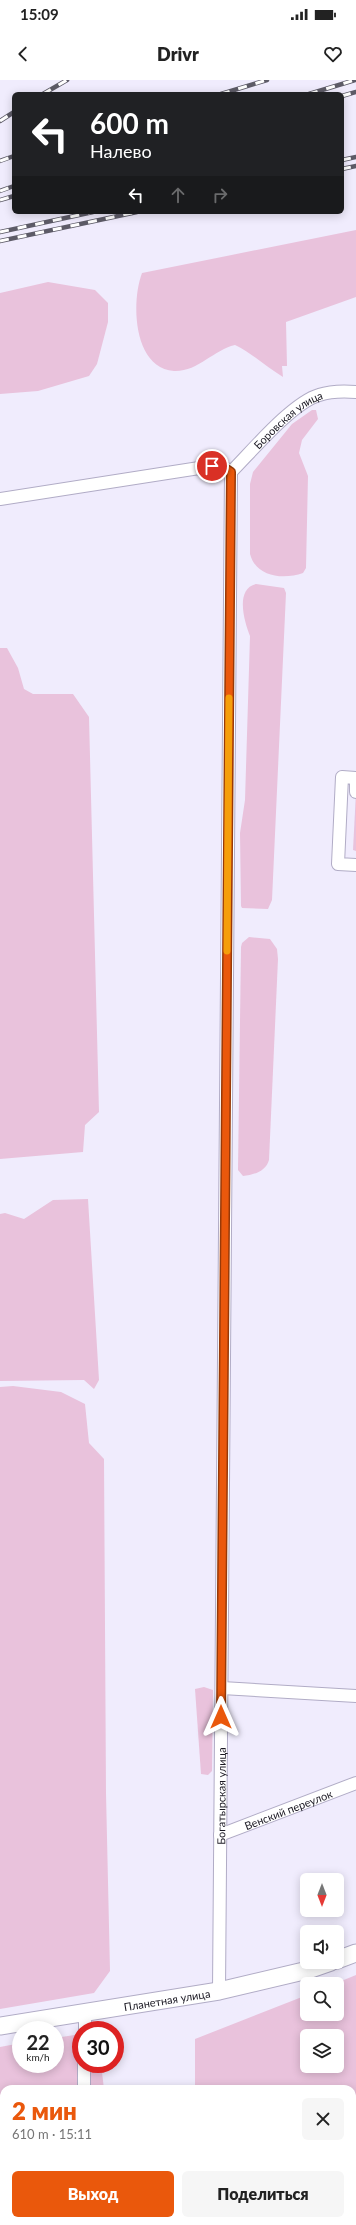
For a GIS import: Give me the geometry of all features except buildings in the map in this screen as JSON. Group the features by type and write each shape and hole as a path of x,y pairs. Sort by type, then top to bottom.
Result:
{"main road":[{"path":"344,1957 356,1953"},
{"name":"Планетная улица","path":"0,2026 219,1991 311,1969"}],"street":[{"name":"Боровская улица","path":"231,472 298,406 319,395 341,391 356,392"},
{"path":"0,499 212,466 225,468 231,472"},
{"name":"Богатырская улица","path":"219,1991 231,472"},
{"path":"356,792 356,778 342,777 338,864 356,865"},
{"path":"222,1688 356,1696"},
{"name":"Венский переулок","path":"220,1835 356,1784"},
{"path":"84,2021 85,2012"},
{"path":"84,2073 84,2085"}],"shaded area":[{"path":"356,230 356,297 286,322 287,366 282,366 283,377 235,345 220,351 191,368 174,371 160,367 150,358 143,346 138,332 136,316 139,285 142,273"},
{"path":"48,282 95,290 108,303 108,322 97,364 89,376 38,391 0,394 0,293"},
{"path":"312,410 316,410 318,419 302,440 299,453 308,476 306,568 303,573 295,575 271,575 258,568 253,562 250,554 250,484 253,472 292,424"},
{"path":"256,584 284,588 286,593 272,900 268,909 242,908 241,906 240,833 245,800 250,636 245,622 243,599 245,592 249,587"},
{"path":"0,648 7,648 18,668 24,689 33,694 73,694 89,717 99,1112 85,1125 83,1152 0,1159"},
{"path":"356,792 356,851 353,850"},
{"path":"249,937 270,939 277,949 278,959 269,1160 265,1167 259,1172 243,1176 238,1170 241,947 242,943"},
{"path":"88,1199 99,1380 94,1389 84,1380 0,1381 0,1214 5,1213 24,1219 53,1200"},
{"path":"13,1386 61,1392 85,1404 89,1443 104,1459 106,1793 110,1971 94,1993 0,2009 0,1387"},
{"path":"204,1687 213,1690 212,1771 208,1775 201,1774 195,1689"},
{"path":"356,1975 356,2085 195,2085 195,2039 300,1998 300,2021 344,2021 344,1980"},
{"path":"72,2035 72,2073 102,2073 104,2085 0,2085 0,2047 12,2045 12,2073 64,2073 64,2037"}],"railway":[{"path":"46,92 67,80"},
{"path":"228,92 267,80"},
{"path":"316,92 355,80"},
{"path":"344,95 356,92"},
{"path":"0,121 12,113"},
{"path":"0,161 12,157"},
{"path":"344,160 356,157"},
{"path":"344,169 356,166"},
{"path":"0,191 12,187"},
{"path":"0,200 12,197"},
{"path":"0,232 84,214"},
{"path":"0,241 128,214"}],"slow traffic":[{"path":"227,951 229,698"}],"route":[{"path":"212,466 225,468 231,472 225,1454 221,1717"}]}
